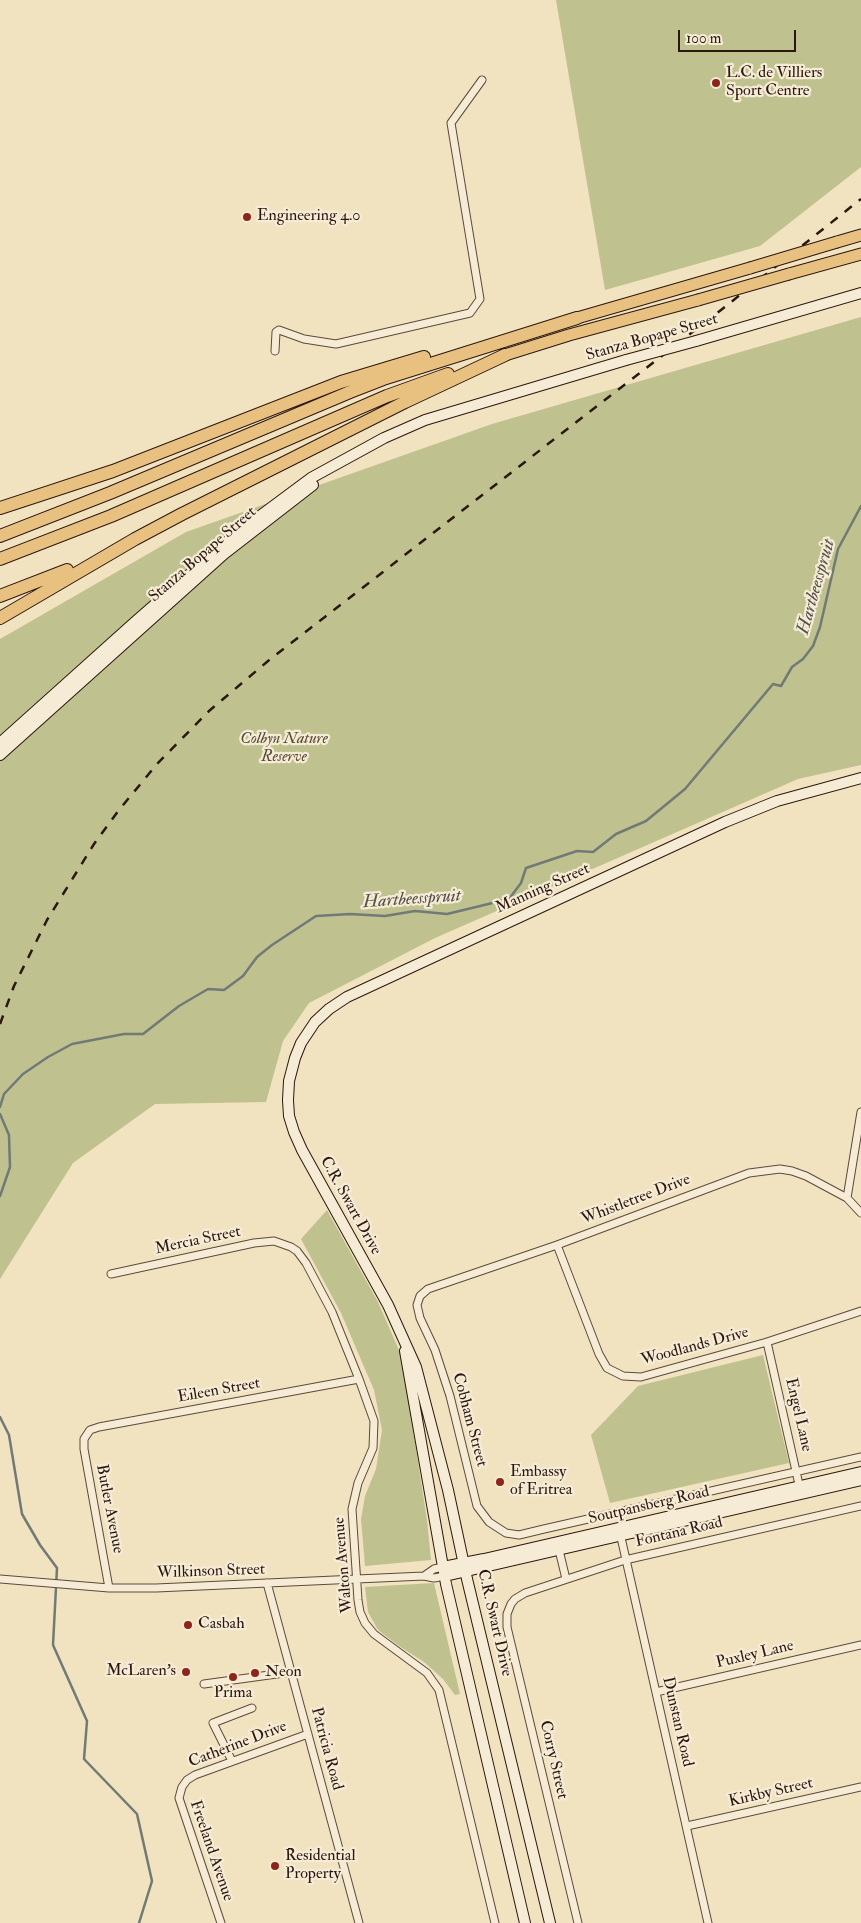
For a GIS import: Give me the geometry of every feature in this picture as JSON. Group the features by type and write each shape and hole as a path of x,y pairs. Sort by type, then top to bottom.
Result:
{"highway":[{"path":"0,515 341,382 440,352 577,318"},
{"path":"0,536 368,385 577,318"},
{"path":"0,596 48,579 135,539 388,410 505,355"},
{"path":"0,559 112,516 387,396 505,355"},
{"path":"0,508 113,471"},
{"path":"0,618 135,539"}],"main road":[{"path":"577,318 861,235"},
{"path":"505,355 569,335 861,254"},
{"name":"Stanza Bopape Street","path":"0,743 136,620 264,511 311,478 359,450 410,426 450,412 861,294"},
{"name":"Stanza Bopape Street","path":"0,755 224,554 283,507 316,483 358,457 450,412"},
{"name":"Manning Street","path":"288,1089 295,1058 301,1043 315,1022 347,996 733,819 776,801 861,778"},
{"name":"C.R. Swart Drive","path":"288,1089 289,1116 302,1150 373,1278 416,1367 448,1490 550,1923"},
{"name":"C.R. Swart Drive","path":"401,1333 444,1571 525,1923"},
{"name":"Soutpansberg Road","path":"801,1490 861,1472"},
{"name":"Soutpansberg Road","path":"465,1567 801,1490 861,1480"},
{"name":"Soutpansberg Road","path":"444,1571 559,1550 620,1532"}],"street":[{"path":"275,351 276,332 279,330 304,339 336,344 470,313 480,298 451,123 482,80"},
{"path":"846,1198 861,1112"},
{"name":"Whistletree Drive","path":"418,1300 428,1289 557,1245 749,1173 780,1169 806,1176 846,1198 861,1213"},
{"name":"Mercia Street","path":"111,1274 265,1241 274,1241 291,1247"},
{"name":"Woodlands Drive","path":"557,1245 599,1354 608,1368 617,1374 633,1378 767,1342 861,1310"},
{"name":"Walton Avenue","path":"291,1247 306,1263 332,1312 374,1421 371,1454 358,1483 352,1509 358,1579 358,1604 365,1623 376,1636 427,1672 439,1690 495,1923"},
{"name":"Cobham Street","path":"418,1300 418,1314 434,1350 450,1396 476,1506 489,1522 506,1533 519,1535 544,1530 861,1456"},
{"name":"Engel Lane","path":"767,1342 801,1490"},
{"name":"Eileen Street","path":"86,1435 94,1428 359,1379"},
{"name":"Butler Avenue","path":"86,1435 83,1444 109,1588"},
{"name":"Fontana Road","path":"511,1604 522,1594 626,1560 861,1506"},
{"name":"Dunstan Road","path":"620,1532 708,1923"},
{"path":"559,1550 566,1579"},
{"name":"Wilkinson Street","path":"0,1579 109,1588 156,1588 424,1576 434,1578 444,1571"},
{"name":"Patricia Road","path":"267,1583 359,1923"},
{"name":"Corry Street","path":"511,1604 507,1614 507,1627 578,1923"},
{"name":"Puxley Lane","path":"656,1692 861,1645"},
{"path":"204,1684 290,1672"},
{"path":"232,1761 213,1723 252,1708"},
{"name":"Catherine Drive","path":"182,1787 187,1780 195,1775 308,1734"},
{"name":"Freeland Avenue","path":"182,1787 179,1798 221,1923"},
{"name":"Kirkby Street","path":"686,1826 861,1787"}],"green space":[{"name":"L.C. de Villiers Sport Centre","path":"556,0 861,0 861,167 760,246 605,290"},
{"name":"Colbyn Nature Reserve","path":"861,317 861,765 798,779 435,938 309,1003 283,1041 266,1102 155,1104 73,1163 0,1279 0,639 186,532 492,424"},
{"path":"327,1210 378,1302 402,1357 427,1520 431,1560 365,1566 361,1519 365,1496 376,1469 382,1430 374,1390 341,1313 301,1239"},
{"path":"763,1355 789,1463 610,1503 591,1435 638,1386"},
{"path":"434,1583 460,1694 455,1695 443,1679 424,1662 378,1630 368,1612 365,1587"}],"waterway":[{"name":"Hartbeesspruit","path":"0,1107 4,1094 23,1074 48,1057 72,1044 124,1034 143,1034 179,1006 208,989 224,990 243,976 257,957 316,916 350,914 385,916 415,911 447,914 509,899 521,883 526,868 577,851 593,852 616,834 646,821 685,789 773,684 781,686 792,667 803,659 813,646 820,627 838,549 861,506"},
{"name":"Hartbeesspruit","path":"0,1114 9,1135 10,1167 0,1196"},
{"path":"0,1417 9,1435 22,1514 40,1545 57,1568 53,1645 87,1721 84,1759 137,1814 152,1881 139,1923"}],"railway":[{"path":"0,1024 14,986 47,920 94,844 157,764 209,711 268,661 721,310 861,199"}],"place":[{"name":"L.C. de Villiers Sport Centre","path":"716,83"},
{"name":"Engineering 4.0","path":"247,217"},
{"name":"Embassy of Eritrea","path":"500,1482"},
{"name":"Casbah","path":"188,1625"},
{"name":"McLaren's","path":"186,1672"},
{"name":"Neon","path":"255,1673"},
{"name":"Prima","path":"233,1677"},
{"name":"Residential Property","path":"275,1866"}]}
